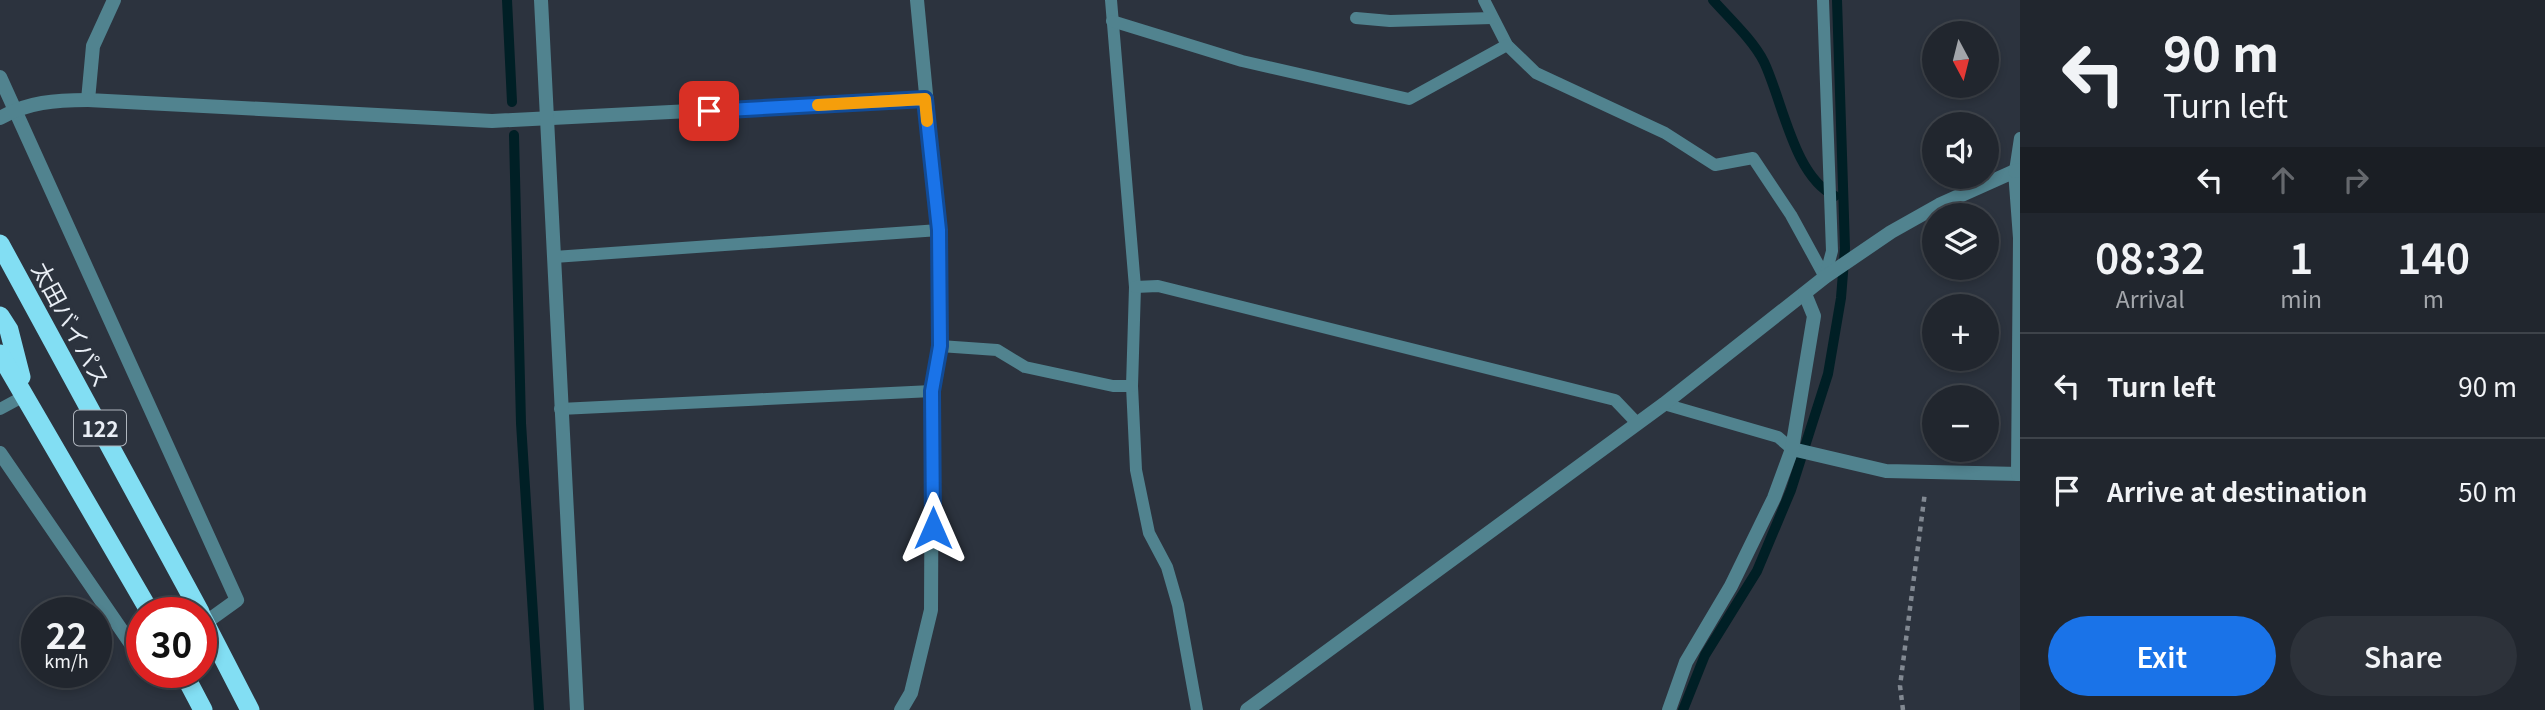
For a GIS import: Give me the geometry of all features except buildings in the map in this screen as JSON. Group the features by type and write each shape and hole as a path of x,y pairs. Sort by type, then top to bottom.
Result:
{"highway":[{"name":"太田バイパス","path":"0,244 191,597"},
{"path":"0,316 9,330 26,395"},
{"name":"122","path":"0,354 141,597"},
{"name":"太田バイパス","path":"217,646 250,710"},
{"path":"191,688 203,710"}],"street":[{"path":"88,100 93,46 114,0"},
{"path":"541,0 577,710"},
{"path":"901,710 911,693 932,610 932,391 940,346 939,230 917,0"},
{"path":"0,77 17,108 237,600 217,610"},
{"path":"0,118 17,108 54,100 492,121 925,99"},
{"path":"1247,710 1413,591 1636,422 1664,404 1825,277 1891,232 1938,205 2018,170 2019,474 1886,471 1792,449"},
{"path":"1669,710 1686,662 1731,586 1774,498 1792,449 1814,316 1805,294"},
{"path":"0,453 126,637"}],"lane":[{"path":"1111,0 1135,287 1132,386 1136,470 1149,533 1167,567 1178,605 1197,710"},
{"path":"1483,0 1507,45 1536,74 1665,133 1715,165 1753,159 1791,215 1825,277"},
{"path":"1823,0 1832,251 1825,277"},
{"path":"1356,18 1390,21 1492,18"},
{"path":"1112,20 1242,61 1409,99 1507,45"},
{"path":"2018,170 2020,138"},
{"path":"554,257 939,230"},
{"path":"1135,287 1158,286 1615,400 1636,422"},
{"path":"940,346 997,350 1025,367 1113,386 1132,386"},
{"path":"560,410 932,391"},
{"path":"0,409 26,395"},
{"path":"1664,404 1778,437 1792,449"}],"path":[{"path":"1903,710 1900,686 1928,474"}],"waterway":[{"path":"507,0 512,102"},
{"path":"1713,0 1747,37 1764,62 1791,137 1809,173 1835,196"},
{"path":"1683,710 1705,655 1757,571 1791,490 1828,374 1841,298 1845,248 1837,0"},
{"path":"514,135 521,423 539,710"}],"slow traffic":[{"path":"818,105 925,99 927,121"}],"route":[{"path":"709,111 925,99 939,230 940,346 932,391 933,528"}]}
